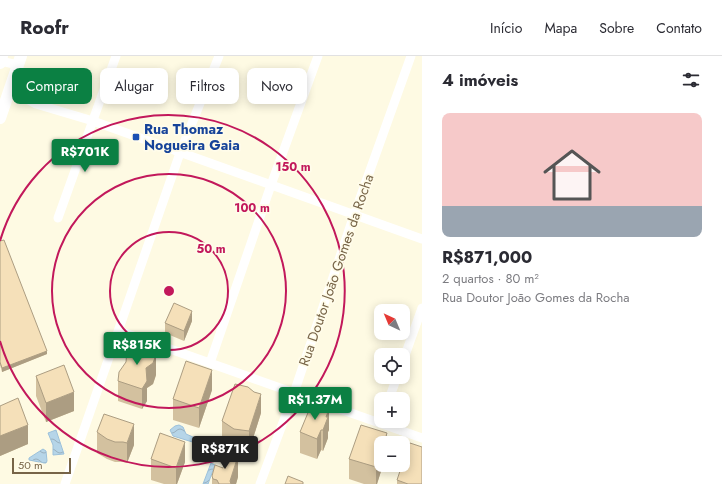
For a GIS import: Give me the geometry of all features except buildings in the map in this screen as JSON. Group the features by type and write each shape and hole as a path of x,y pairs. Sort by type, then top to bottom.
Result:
{"street":[{"path":"58,218 116,56"},
{"path":"65,484 180,153 219,56"},
{"path":"210,363 271,185 318,56"},
{"name":"Rua Doutor João Gomes da Rocha","path":"260,484 294,393 354,215 411,56"},
{"path":"1,60 19,61"},
{"path":"1,114 12,84"},
{"path":"36,104 93,122 422,239"},
{"path":"408,348 422,308"},
{"path":"119,331 374,420"},
{"path":"396,428 422,438"}],"water":[{"path":"179,425 183,427 186,434 200,440 199,444 173,436 170,430"},
{"path":"56,430 64,454 53,455 53,445 48,433"},
{"path":"43,449 46,451 46,463 29,460 29,458"},
{"path":"211,463 215,465 208,484 203,484"}],"place":[{"name":"Rua Thomaz Nogueira Gaia","path":"136,137"}]}
